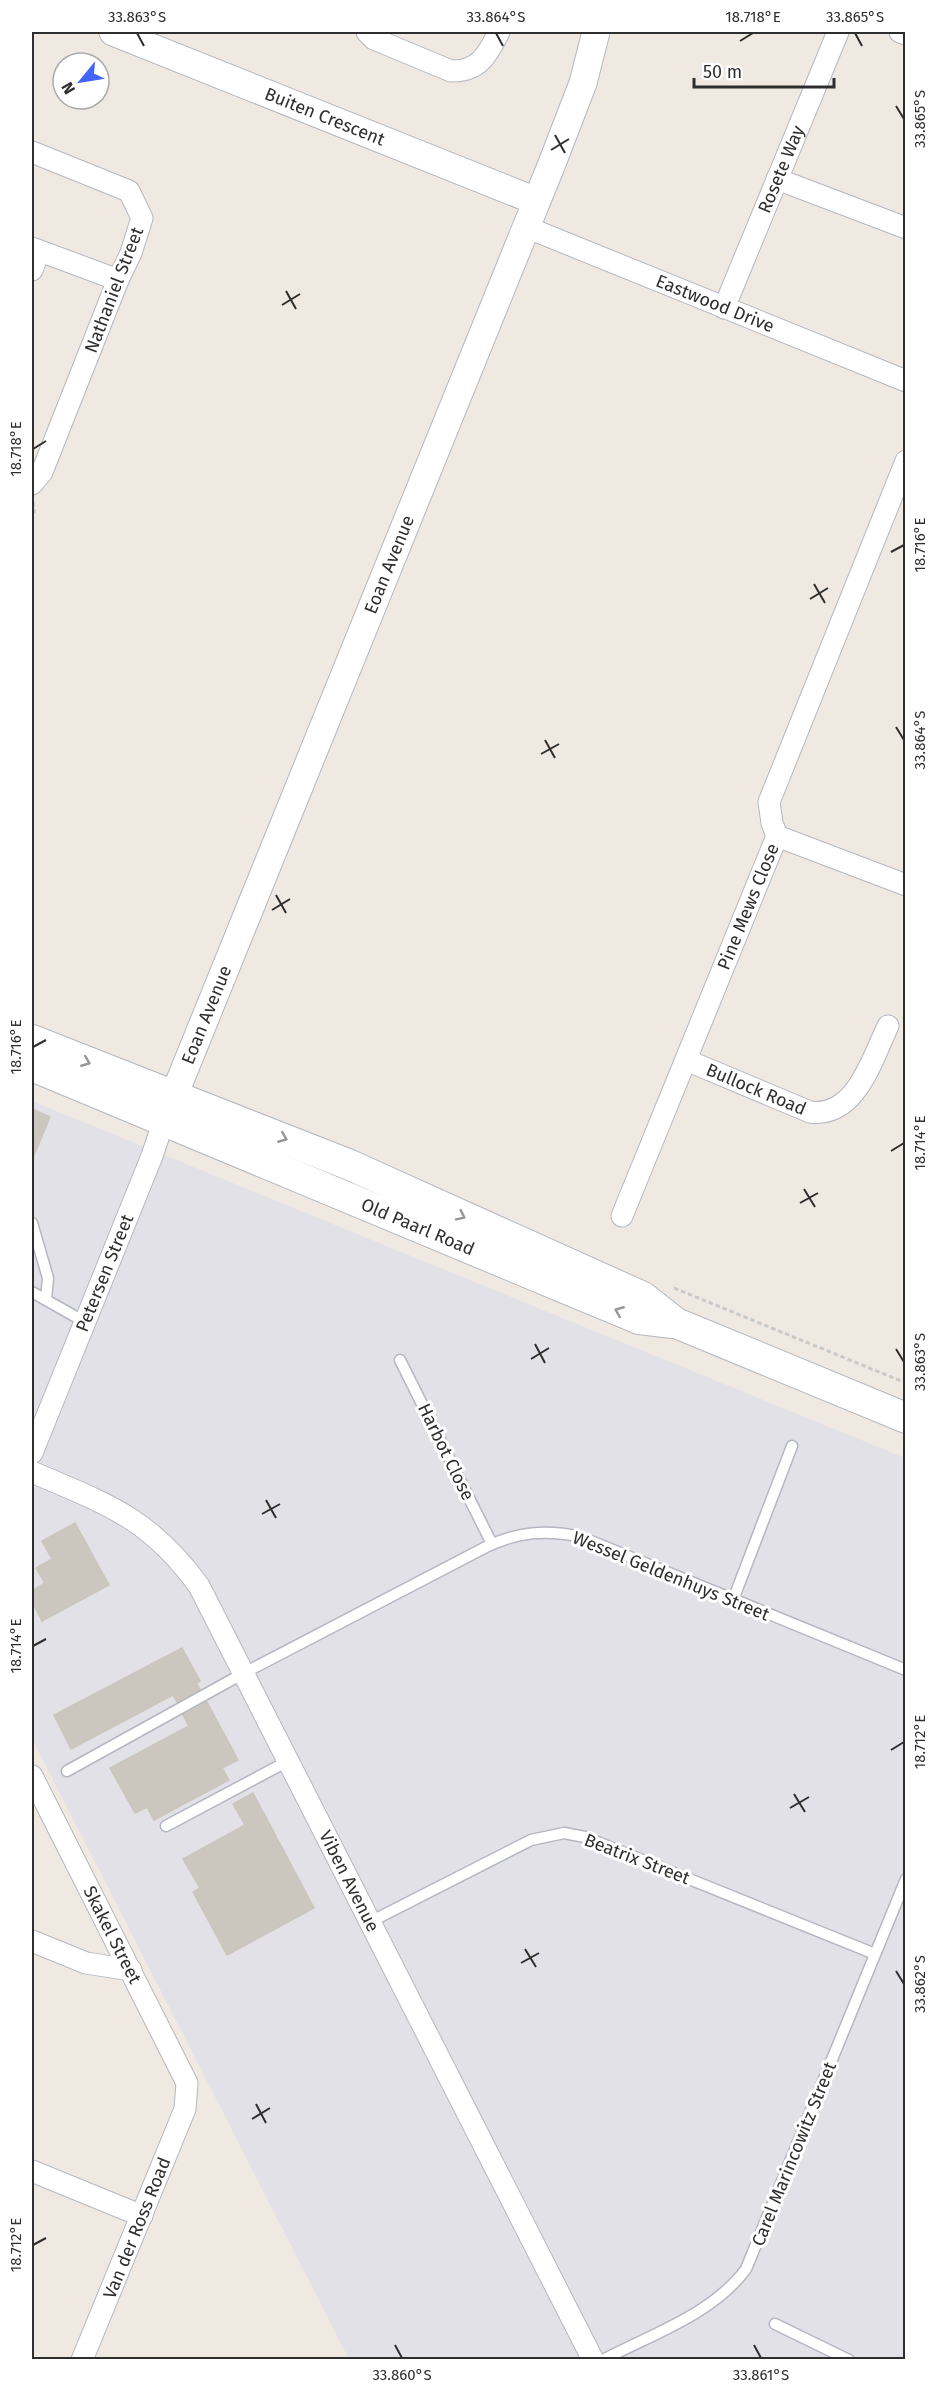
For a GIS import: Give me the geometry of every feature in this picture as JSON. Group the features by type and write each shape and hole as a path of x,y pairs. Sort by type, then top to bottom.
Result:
{"main road":[{"path":"32,1040 170,1107"},
{"path":"32,1066 170,1107"},
{"name":"Old Paarl Road","path":"170,1107 350,1165 643,1298 676,1323 906,1418"}],"street":[{"name":"Buiten Crescent","path":"113,32 536,201"},
{"path":"367,32 378,41 451,71 460,71 483,60 499,32"},
{"name":"Eoan Avenue","path":"170,1107 526,227 583,83 596,32"},
{"name":"Rosete Way","path":"724,308 838,32"},
{"path":"900,32 906,34"},
{"name":"Nathaniel Street","path":"32,152 129,192 142,218 131,253 118,280 42,472 32,484"},
{"path":"777,179 906,228"},
{"name":"Eastwood Drive","path":"526,227 906,381"},
{"path":"34,257 118,280"},
{"name":"Pine Mews Close","path":"622,1216 777,836 772,823 770,802 906,461"},
{"path":"777,836 906,885"},
{"name":"Bullock Road","path":"686,1060 810,1112 829,1112 846,1103 857,1090 888,1026"},
{"name":"Petersen Street","path":"32,1453 170,1107"},
{"name":"Viben Avenue","path":"32,1472 105,1502 128,1516 168,1548 199,1586 593,2360"},
{"name":"Skakel Street","path":"32,1776 182,2070 188,2095"},
{"path":"32,1941 86,1963 131,1970"},
{"name":"Van der Ross Road","path":"82,2360 185,2109 188,2095"},
{"path":"32,2171 142,2216"}],"lane":[{"path":"32,1223 48,1278 46,1300"},
{"path":"32,1292 85,1322"},
{"name":"Harbot Close","path":"400,1360 492,1544"},
{"path":"733,1600 792,1446"},
{"name":"Wessel Geldenhuys Street","path":"67,1771 243,1673 492,1544 528,1533 572,1535 906,1670"},
{"path":"166,1826 288,1761"},
{"name":"Beatrix Street","path":"370,1922 531,1840 564,1833 585,1837 875,1954"},
{"name":"Carel Marincowitz Street","path":"603,2360 708,2305 729,2289 746,2269 906,1879"},
{"path":"775,2324 849,2360"}],"path":[{"path":"32,495 35,509 32,520"}],"shaded area":[{"path":"32,1101 905,1458 905,2359 349,2359 32,1739"}],"building":[{"path":"32,1109 50,1117 32,1160"},
{"path":"75,1523 109,1585 42,1621 32,1601 32,1591 45,1583 36,1568 52,1559 42,1541"},
{"path":"182,1648 200,1681 196,1683 200,1689 177,1702 173,1695 71,1749 54,1715"},
{"path":"207,1702 238,1760 222,1768 229,1780 154,1820 147,1807 135,1813 110,1768 189,1726 183,1715"},
{"path":"253,1793 314,1908 227,1955 193,1892 200,1888 183,1859 245,1825 233,1804"}]}
